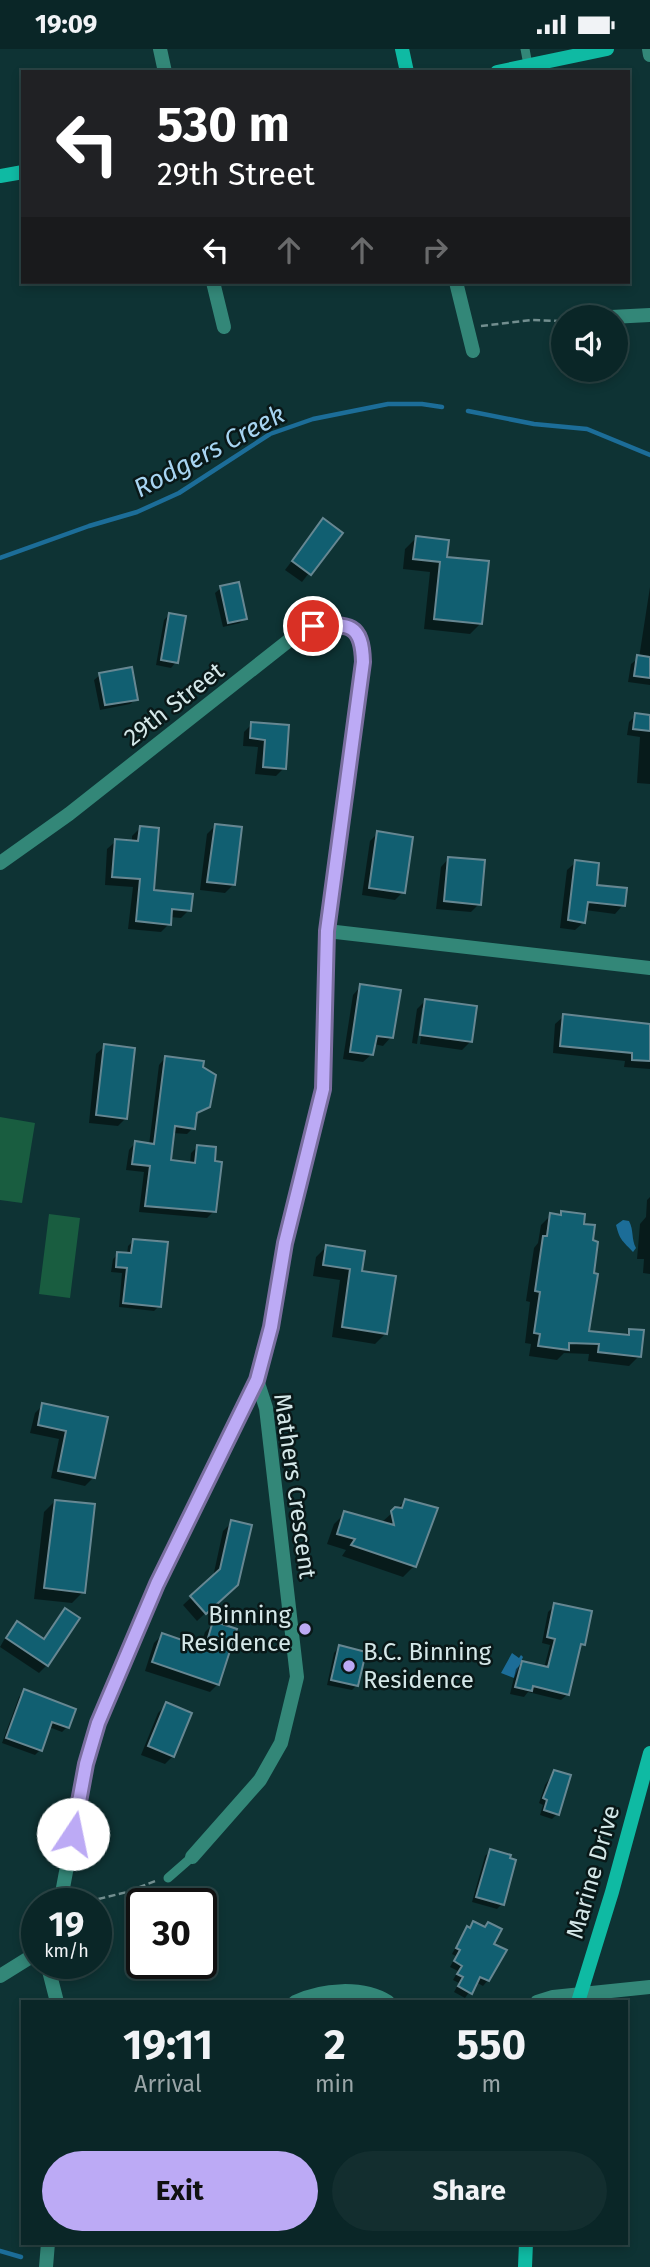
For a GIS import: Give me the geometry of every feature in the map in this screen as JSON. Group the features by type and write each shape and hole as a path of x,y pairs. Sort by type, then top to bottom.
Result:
{"main road":[{"path":"402,49 407,70"},
{"path":"529,68 607,49"},
{"path":"0,176 21,172"},
{"name":"Marine Drive","path":"579,1998 612,1892 650,1753"},
{"path":"525,2267 526,2245"}],"street":[{"path":"160,49 165,70"},
{"path":"649,49 650,55"},
{"path":"213,284 224,327"},
{"path":"456,284 473,351"},
{"path":"628,316 650,315"},
{"name":"29th Street","path":"0,863 69,814 292,638 313,626 346,626 357,632 363,643 363,662 327,931"},
{"path":"63,1888 86,1764 98,1723 157,1584 257,1380 271,1327 285,1243 323,1089 327,931 650,968"},
{"name":"Mathers Crescent","path":"192,1857 260,1780 281,1743 297,1677 266,1408 257,1380"},
{"path":"0,1976 21,1963"},
{"path":"51,1979 56,2000"},
{"path":"543,2000 553,1997 579,1998 650,1987"},
{"path":"301,2000 317,1995 357,1991 375,1994 384,2000"},
{"path":"46,2267 48,2245"}],"lane":[{"path":"525,49 529,68"},
{"path":"168,1878 192,1857"}],"path":[{"path":"467,328 531,320 551,321"},
{"path":"112,1894 168,1878"}],"green space":[{"path":"0,1117 35,1123 22,1203 0,1200"},
{"path":"49,1214 80,1218 70,1298 39,1294"}],"water":[{"path":"623,1220 631,1224 636,1248 633,1252 617,1230 616,1225"},
{"path":"512,1653 519,1658 521,1655 523,1657 514,1678 501,1673"}],"building":[{"path":"323,518 343,533 311,575 292,561"},
{"path":"416,536 449,540 447,557 489,561 482,624 434,619 440,562 413,559"},
{"path":"239,582 247,619 228,623 220,586"},
{"path":"169,613 186,616 178,663 161,660"},
{"path":"637,655 650,657 650,678 634,676"},
{"path":"132,667 138,700 105,705 99,673"},
{"path":"635,713 650,715 650,731 633,729"},
{"path":"251,722 289,725 286,769 263,767 265,740 250,738"},
{"path":"215,824 242,827 235,885 207,882"},
{"path":"140,826 159,828 154,890 193,894 191,911 172,909 171,925 136,921 140,879 112,877 115,839 138,841"},
{"path":"377,831 413,837 405,893 369,888"},
{"path":"448,857 485,860 481,905 444,901"},
{"path":"575,860 599,863 597,885 627,888 625,906 588,902 585,923 568,920"},
{"path":"360,984 401,990 393,1038 377,1036 373,1055 350,1052"},
{"path":"425,999 477,1006 472,1042 420,1035"},
{"path":"563,1014 650,1024 650,1061 632,1060 632,1053 560,1046"},
{"path":"104,1044 135,1048 127,1119 96,1115"},
{"path":"165,1056 204,1061 203,1067 216,1075 210,1107 197,1113 195,1129 175,1126 171,1160 195,1163 197,1145 216,1147 215,1161 222,1162 216,1212 145,1206 150,1166 132,1164 135,1141 154,1144"},
{"path":"561,1211 585,1214 584,1224 595,1225 593,1240 598,1242 594,1273 598,1274 589,1331 629,1335 629,1329 644,1330 641,1357 598,1352 599,1344 569,1343 569,1350 538,1346 540,1334 534,1333 540,1292 535,1291 543,1236 547,1236 550,1213 561,1215"},
{"path":"133,1239 168,1242 161,1307 123,1303 127,1268 116,1267 117,1252 131,1253"},
{"path":"326,1245 365,1251 362,1271 396,1276 387,1334 342,1327 350,1269 323,1265"},
{"path":"42,1403 108,1417 95,1478 58,1471 66,1431 38,1425"},
{"path":"405,1499 438,1508 416,1567 351,1545 355,1539 337,1534 344,1511 394,1525 391,1511 395,1507 402,1508"},
{"path":"55,1500 95,1504 85,1593 44,1588"},
{"path":"231,1520 252,1525 238,1585 206,1614 190,1596 220,1569"},
{"path":"554,1603 592,1611 585,1645 581,1644 569,1695 533,1686 532,1691 515,1687 522,1661 548,1667 555,1639 547,1637"},
{"path":"65,1608 80,1618 48,1666 6,1638 17,1621 44,1639"},
{"path":"213,1621 237,1629 219,1685 152,1662 162,1633 205,1648"},
{"name":"B.C. Binning Residence","path":"339,1645 366,1652 358,1686 331,1680"},
{"path":"24,1689 76,1709 69,1728 52,1722 42,1751 6,1738"},
{"path":"166,1702 192,1713 174,1757 148,1746"},
{"path":"554,1770 571,1775 559,1815 544,1810 547,1800 543,1798"},
{"path":"490,1849 511,1855 510,1858 516,1860 504,1905 476,1897"},
{"path":"473,1921 485,1927 488,1922 502,1929 494,1944 507,1950 489,1981 480,1977 472,1994 458,1986 463,1977 457,1974 462,1966 454,1961 460,1950 456,1948 467,1926 470,1928"}],"waterway":[{"name":"Rodgers Creek","path":"0,558 137,512 179,493 270,434 313,419 388,404 442,407"},
{"name":"Rodgers Creek","path":"468,411 534,424 587,429 650,455"},
{"path":"0,2251 21,2257"}],"place":[{"name":"Binning Residence","path":"305,1629"},
{"name":"B.C. Binning Residence","path":"349,1666"}],"route":[{"path":"73,1834 86,1764 112,1688 157,1584 257,1380 271,1327 285,1243 323,1089 327,931 363,662 363,643 357,632 346,626 313,626"}]}
